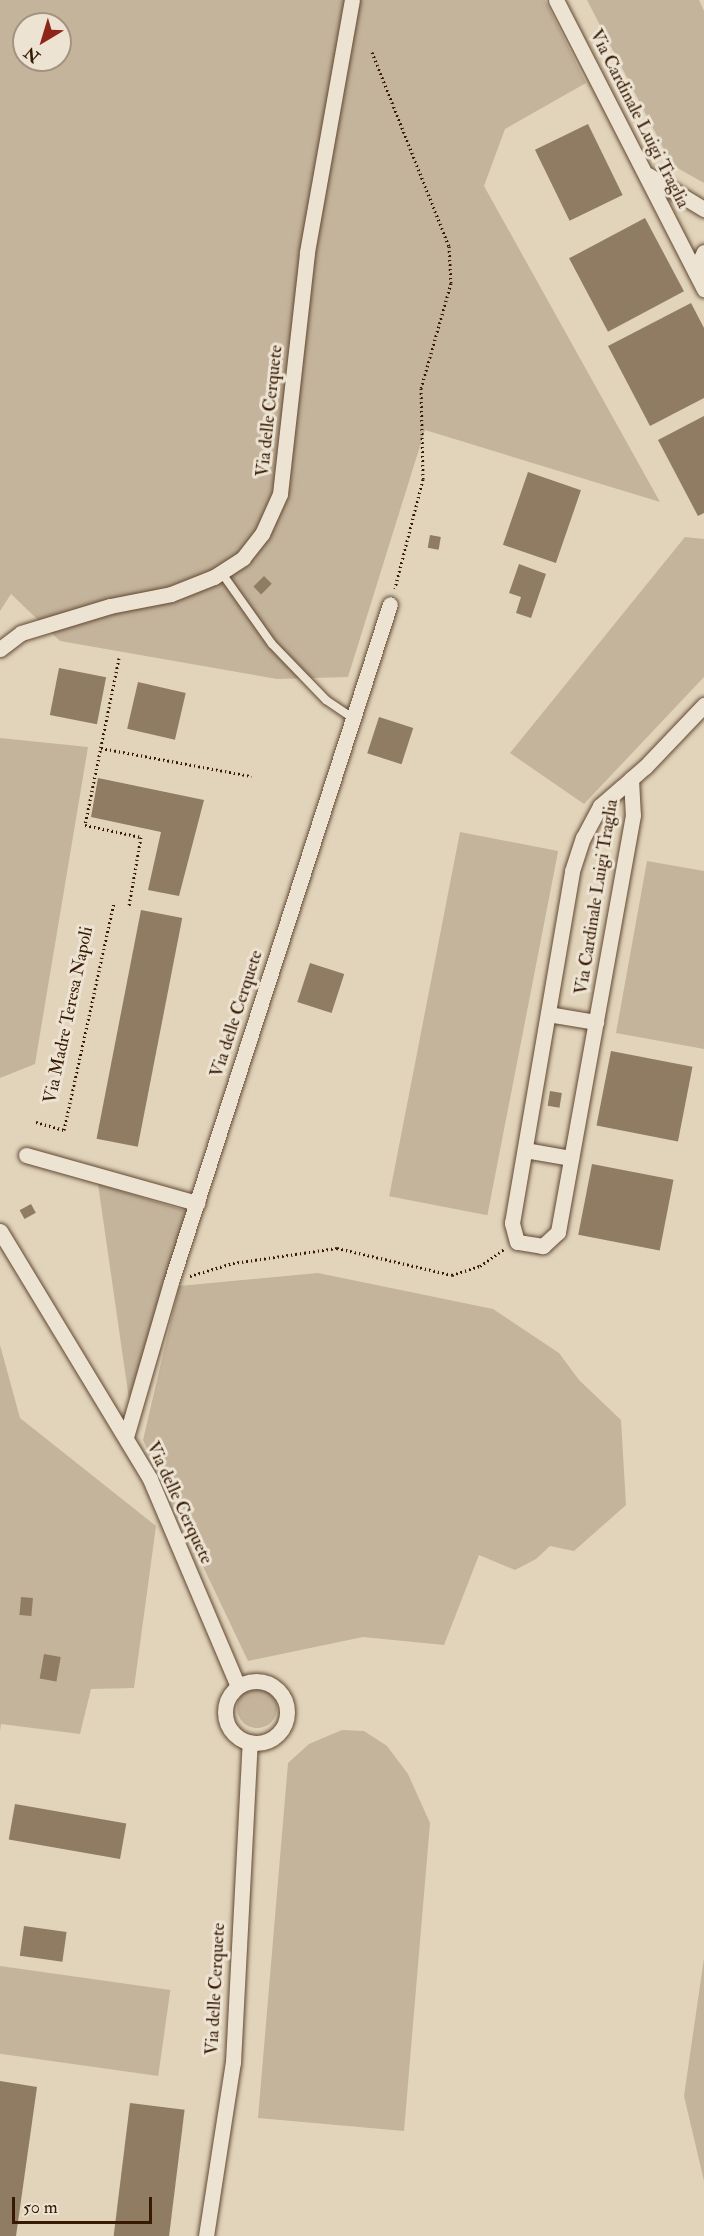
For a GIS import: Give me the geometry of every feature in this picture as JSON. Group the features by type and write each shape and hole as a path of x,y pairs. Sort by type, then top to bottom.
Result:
{"street":[{"name":"Via delle Cerquete","path":"0,649 21,633 110,606 171,594 221,572 243,558 262,534 280,494 307,252 352,0"},
{"name":"Via Cardinale Luigi Traglia","path":"556,0 699,272 704,289"},
{"path":"645,173 704,209"},
{"path":"699,272 704,252"},
{"name":"Via delle Cerquete","path":"126,1437 171,1282 390,604"},
{"name":"Via Cardinale Luigi Traglia","path":"631,779 633,815 558,1232 543,1246 517,1242 512,1223 572,871 583,838 600,806 631,779 704,705"},
{"name":"Via Cardinale Luigi Traglia","path":"548,1014 596,1022"},
{"path":"525,1150 571,1158"},
{"path":"26,1155 197,1203"},
{"name":"Via delle Cerquete","path":"0,1231 150,1479 238,1686"},
{"path":"261,1681 273,1685 286,1705 286,1717 274,1737 250,1742 234,1734 225,1718 225,1706 238,1686 261,1681"},
{"name":"Via delle Cerquete","path":"206,2236 233,2062 250,1742"}],"lane":[{"path":"221,572 272,644 326,700 353,718"}],"path":[{"path":"372,52 449,246 451,283 421,388 423,480 390,604"},
{"path":"120,657 85,825 141,837 129,906"},
{"path":"101,748 251,776"},
{"name":"Via Madre Teresa Napoli","path":"36,1122 64,1130 114,903"},
{"path":"171,1282 233,1263 337,1248 452,1275 480,1266 517,1242"}],"shaded area":[{"path":"0,0 545,0 586,83 505,129 484,186 660,502 425,430 348,677 277,679 60,641 11,594 0,611"},
{"path":"587,0 699,0 704,11 704,183 672,165"},
{"path":"685,537 704,539 704,677 584,804 510,753"},
{"path":"0,738 88,747 35,1064 0,1078"},
{"path":"460,832 558,851 487,1215 389,1196"},
{"path":"647,861 704,871 704,1049 616,1033"},
{"path":"98,1184 186,1211 129,1399"},
{"path":"318,1273 493,1309 559,1353 579,1380 621,1420 626,1505 574,1551 550,1546 536,1559 515,1570 479,1555 444,1645 363,1637 248,1661 143,1440 179,1286"},
{"path":"0,1345 20,1418 156,1526 134,1688 91,1689 80,1734 1,1724 0,1732"},
{"path":"257,1688 271,1694 277,1708 271,1722 257,1728 243,1722 237,1708 243,1694"},
{"path":"342,1730 364,1731 387,1746 408,1774 430,1823 404,2131 258,2118 288,1763 309,1744"},
{"path":"704,1958 704,2181 684,2096"},
{"path":"0,1966 170,1990 158,2076 0,2054"}],"building":[{"path":"588,124 623,195 570,221 535,150"},
{"path":"645,218 684,291 608,332 569,258"},
{"path":"691,303 704,328 704,398 650,426 608,346"},
{"path":"704,416 704,513 698,516 658,440"},
{"path":"528,472 581,490 556,563 503,545"},
{"path":"430,535 441,537 439,550 428,548"},
{"path":"519,564 546,574 531,618 516,613 521,597 509,593"},
{"path":"264,576 272,584 261,594 253,587"},
{"path":"59,668 106,677 97,724 50,715"},
{"path":"138,682 186,693 175,740 127,729"},
{"path":"379,717 413,728 401,764 367,753"},
{"path":"98,778 204,800 179,896 148,890 161,832 91,817"},
{"path":"141,910 182,918 138,1147 97,1139"},
{"path":"310,963 344,974 332,1013 297,1002"},
{"path":"611,1051 692,1067 678,1141 596,1126"},
{"path":"550,1091 562,1093 560,1108 548,1106"},
{"path":"592,1164 673,1180 660,1251 578,1235"},
{"path":"31,1204 36,1213 24,1219 20,1210"},
{"path":"21,1597 33,1598 31,1616 19,1615"},
{"path":"44,1654 61,1657 56,1682 40,1679"},
{"path":"15,1804 126,1824 120,1859 9,1839"},
{"path":"24,1926 67,1932 62,1962 20,1956"},
{"path":"0,2081 37,2087 16,2236 0,2236"},
{"path":"130,2103 185,2110 169,2236 114,2236"}]}
